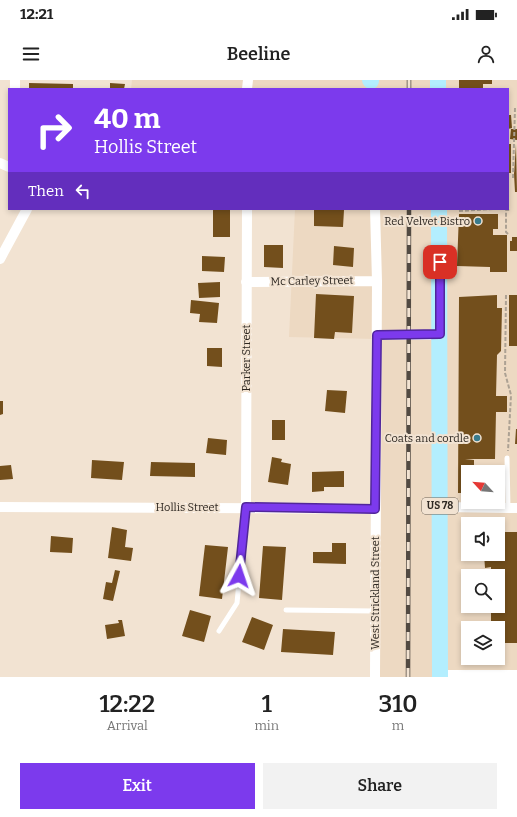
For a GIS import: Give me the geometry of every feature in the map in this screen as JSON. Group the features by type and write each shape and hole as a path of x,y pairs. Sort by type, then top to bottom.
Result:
{"main road":[{"name":"US 78","path":"439,210 440,676"}],"street":[{"path":"0,259 27,210"},
{"name":"Parker Street","path":"246,210 246,507"},
{"name":"West Strickland Street","path":"375,210 377,335 375,677"},
{"name":"Mc Carley Street","path":"246,282 377,281"},
{"path":"377,335 440,334"},
{"path":"440,506 512,508"},
{"name":"Hollis Street","path":"0,507 246,507 375,509"},
{"path":"440,676 517,676"}],"lane":[{"path":"507,458 512,508"},
{"path":"219,631 237,603 246,507"},
{"path":"286,610 375,611"}],"path":[{"path":"512,178 515,108"},
{"path":"459,211 476,210"},
{"path":"508,234 506,232 506,210 511,210"},
{"path":"506,295 505,373 511,395 507,458"}],"shaded area":[{"path":"132,80 517,80 517,677 375,677 376,339 289,337 295,210 509,210 509,88 131,88"}],"building":[{"path":"459,80 492,80 492,84 483,84 483,88 459,88"},
{"path":"29,83 73,84 73,88 29,88"},
{"path":"110,83 125,84 124,88 110,88"},
{"path":"509,115 511,115 512,128 509,129"},
{"path":"511,129 517,129 517,140 510,139"},
{"path":"509,144 511,144 511,173 509,173"},
{"path":"516,144 517,192 515,192 514,174"},
{"path":"213,210 230,210 230,237 213,237"},
{"path":"314,210 344,210 343,227 314,226"},
{"path":"459,214 498,214 498,229 493,229 493,235 507,235 507,272 490,272 490,267 457,266"},
{"path":"512,237 517,237 517,251 510,251 510,241 512,241"},
{"path":"264,245 283,245 283,268 264,267"},
{"path":"334,246 354,248 353,267 333,265"},
{"path":"202,256 225,257 224,272 202,271"},
{"path":"220,282 220,297 199,298 198,283"},
{"path":"316,294 354,296 352,333 335,332 334,339 314,338"},
{"path":"497,295 497,308 502,308 501,351 497,355 496,396 507,396 507,412 496,412 495,459 465,459 474,460 474,465 461,465 461,493 458,493 459,297"},
{"path":"509,295 517,295 517,346 509,346"},
{"path":"191,300 219,303 217,323 199,322 200,314 190,313"},
{"path":"207,348 222,348 222,367 207,366"},
{"path":"327,390 347,391 345,413 325,411"},
{"path":"0,401 3,401 3,414 0,415"},
{"path":"272,420 285,420 285,440 272,440"},
{"path":"516,429 517,444 515,444"},
{"path":"208,438 227,440 226,455 206,453"},
{"path":"272,457 282,459 281,462 291,464 288,485 268,482"},
{"path":"92,460 124,462 122,480 91,478"},
{"path":"151,462 195,463 195,477 150,476"},
{"path":"11,465 13,479 0,480 0,466"},
{"path":"344,471 344,487 324,487 324,491 312,492 312,472"},
{"path":"112,527 127,530 125,547 133,548 131,561 108,558"},
{"path":"505,532 517,532 517,643 505,643 505,621 491,621 491,613 505,613 505,569 491,569 491,567 485,568 484,561 505,561"},
{"path":"51,536 73,538 72,553 50,552"},
{"path":"332,543 346,543 346,564 313,563 313,552 332,552"},
{"path":"205,545 228,547 222,599 199,596"},
{"path":"263,546 286,547 282,600 259,598"},
{"path":"115,570 120,571 113,601 103,599 106,582 112,583"},
{"path":"190,610 211,616 204,642 182,636"},
{"path":"252,617 273,625 264,650 242,642"},
{"path":"118,620 122,620 125,636 107,639 105,625 119,623"},
{"path":"283,629 335,632 333,655 281,652"}],"railway":[{"path":"409,80 409,88"},
{"path":"408,677 409,210"}],"place":[{"name":"Red Velvet Bistro","path":"478,221"},
{"name":"Coats and cordle","path":"477,438"}],"route":[{"path":"239,576 246,507 375,509 377,335 440,334 440,262"}]}
